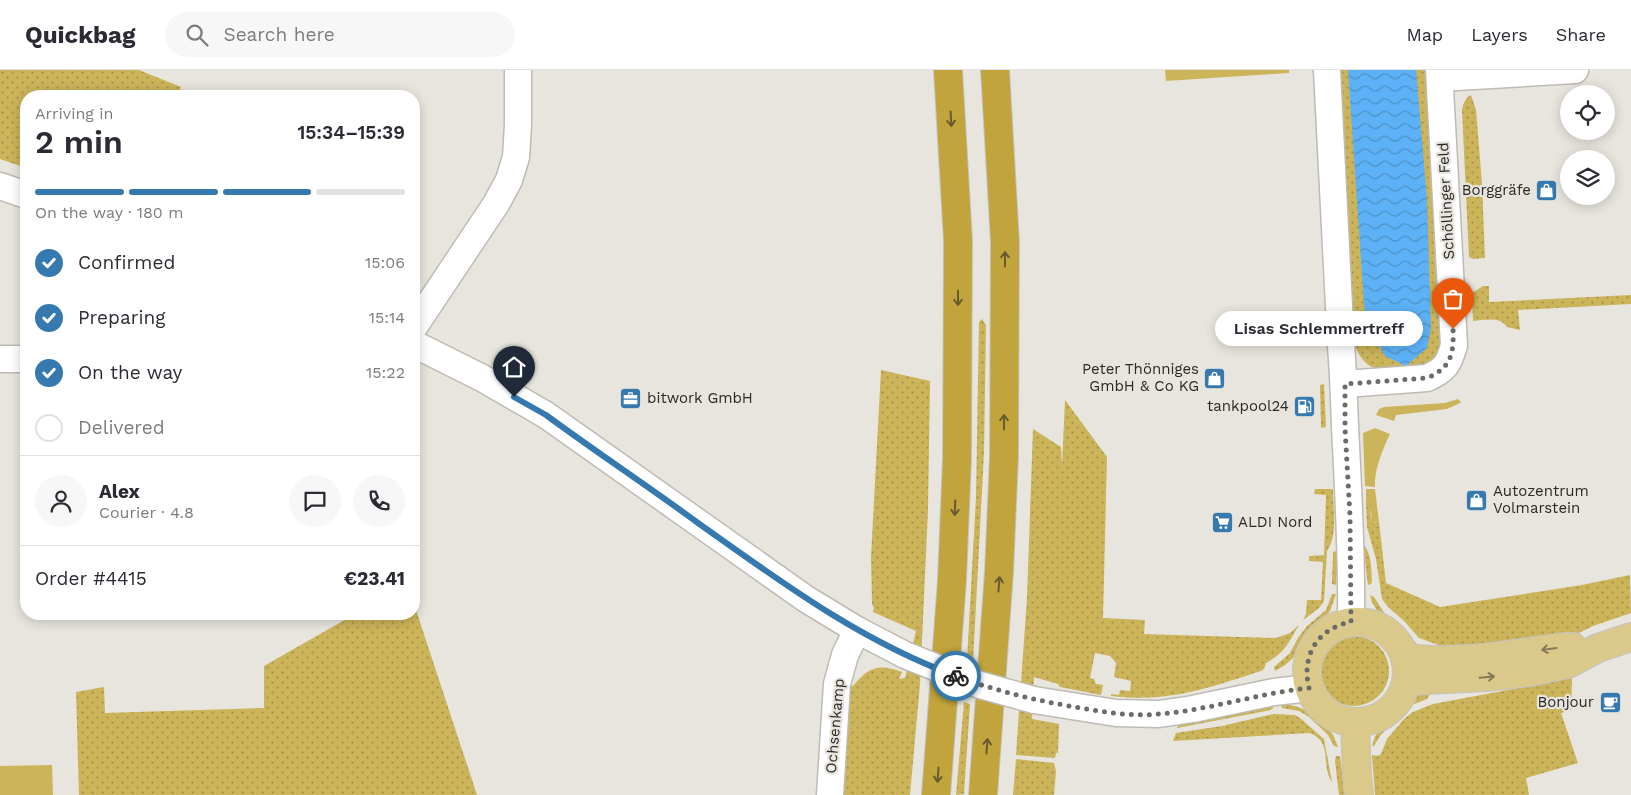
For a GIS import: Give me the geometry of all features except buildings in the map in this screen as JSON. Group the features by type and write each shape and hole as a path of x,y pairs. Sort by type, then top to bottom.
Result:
{"highway":[{"path":"936,795 952,580 957,460 958,241 948,70"},
{"path":"983,795 999,572 1004,457 1005,242 995,70"}],"main road":[{"path":"1351,622 1367,622 1379,626 1391,635 1400,645 1406,669 1400,698 1394,707 1376,719 1355,723 1342,720 1323,710 1314,700 1306,679 1306,667 1312,648 1319,638 1343,623 1351,622"},
{"path":"1406,669 1486,677 1530,672 1570,663 1598,648 1631,637"},
{"path":"1355,723 1359,795"}],"street":[{"path":"420,318 496,204 509,180 516,156 518,70"},
{"path":"1327,70 1341,346 1345,384 1345,428 1350,516 1351,622"},
{"name":"Schöllinger Feld","path":"1345,384 1427,378 1437,374 1445,367 1450,358 1454,344 1440,74 1574,70"},
{"path":"0,186 20,193"},
{"path":"420,347 482,378 546,415 806,598 857,630 905,655 980,685 1034,700 1116,713 1159,714 1274,692 1309,688"},
{"path":"0,359 20,359"},
{"name":"Ochsenkamp","path":"830,795 837,684 845,655 857,630"}],"shaded area":[{"path":"0,70 139,70 181,87 180,90 20,90 20,166 0,159"},
{"path":"1165,70 1289,70 1289,73 1166,81"},
{"path":"1337,70 1426,70 1442,342 1435,358 1429,365 1421,369 1395,371 1375,368 1362,359 1354,344"},
{"path":"1471,95 1476,110 1485,258 1473,259 1469,257 1462,110 1465,101"},
{"path":"1483,286 1489,286 1489,302 1631,295 1631,304 1518,310 1520,330 1507,327 1496,320 1473,321 1472,293"},
{"path":"982,319 986,325 984,453 973,662 967,660 976,497 979,322"},
{"path":"881,370 930,381 928,510 920,684 910,795 841,795 847,685 853,686 869,671 880,667 902,672 899,679 905,678 916,631 873,612 871,557"},
{"path":"1324,384 1326,427 1321,428 1320,385"},
{"path":"1458,399 1460,403 1447,409 1396,415 1394,421 1376,415 1379,409 1384,407 1445,403"},
{"path":"1065,400 1107,457 1103,618 1145,620 1144,634 1276,638 1290,633 1299,625 1286,647 1266,663 1261,671 1205,688 1170,696 1132,698 1111,696 1111,694 1119,695 1120,690 1130,691 1131,681 1114,677 1116,663 1110,656 1095,653 1090,678 1094,679 1096,684 1103,685 1101,695 1060,687 1058,684 1034,677 1032,719 1059,724 1058,753 1056,753 1055,758 1016,755 1027,598 1033,429 1061,447 1062,467"},
{"path":"1375,428 1390,434 1377,466 1375,487 1365,486 1363,433"},
{"path":"1315,489 1333,489 1334,529 1327,551 1324,601 1319,608 1303,620 1306,614 1307,600 1321,600 1323,562 1309,561 1309,556 1324,555 1326,495 1314,494"},
{"path":"1366,489 1375,489 1379,522 1372,523 1371,511 1366,506"},
{"path":"1366,506 1370,509 1372,523 1379,522 1386,583 1440,607 1582,585 1630,575 1631,613 1593,626 1573,636 1438,654 1438,645 1419,638 1382,599 1376,559 1367,527"},
{"path":"1363,544 1368,552 1370,561 1372,581 1368,585"},
{"path":"1338,550 1336,585 1332,584 1333,552"},
{"path":"1332,594 1336,594 1330,611 1324,619 1310,629 1293,658 1275,671 1274,667 1290,653 1307,626 1326,610"},
{"path":"1370,595 1374,597 1385,614 1420,646 1414,647 1382,616 1373,605"},
{"path":"344,620 419,620 477,795 79,795 76,692 104,687 105,713 264,708 264,666"},
{"path":"1361,636 1374,642 1383,651 1387,657 1389,671 1387,685 1379,696 1368,704 1347,706 1340,704 1329,696 1321,685 1319,664 1321,657 1329,646 1340,638"},
{"path":"1572,678 1571,710 1561,713 1578,763 1526,778 1529,795 1375,795 1372,755 1378,756 1381,754 1387,739 1405,718 1413,712 1433,704"},
{"path":"1428,688 1430,694 1427,699 1405,709 1372,746 1375,736 1404,703 1416,692"},
{"path":"964,702 970,704 964,794 956,795"},
{"path":"1281,704 1308,711 1316,716 1330,730 1338,747 1334,746 1328,735 1309,717 1299,711 1282,708"},
{"path":"1273,705 1271,710 1177,728 1180,723"},
{"path":"1273,714 1295,715 1324,739 1332,782 1327,768 1324,748 1317,737 1309,733 1173,741 1176,733 1222,726"},
{"path":"1336,756 1340,756 1345,795 1339,795"},
{"path":"1016,759 1054,763 1056,771 1054,795 1013,795"},
{"path":"52,765 53,795 0,795 0,766"}],"water":[{"path":"1348,70 1416,70 1427,199 1431,329 1427,348 1406,366 1385,356 1365,318"}],"way so far":[{"path":"956,676 980,685 1034,700 1090,710 1133,714 1159,714 1193,709 1274,692 1309,688 1306,679 1306,667 1312,648 1319,638 1329,630 1343,623 1351,622 1350,516 1344,412 1345,384 1427,378 1437,374 1445,367 1450,358 1454,344 1453,329"}],"place":[{"name":"Borggräfe","path":"1547,190"},
{"name":"Lisas Schlemmertreff","path":"1453,329"},
{"name":"Peter Thönniges GmbH & Co KG","path":"1215,378"},
{"name":"bitwork GmbH","path":"631,398"},
{"name":"tankpool24","path":"1305,406"},
{"name":"Autozentrum Volmarstein","path":"1477,500"},
{"name":"ALDI Nord","path":"1222,522"},
{"name":"Bonjour","path":"1610,702"}],"route":[{"path":"514,397 546,415 808,600 875,640 933,668 956,676"}]}
